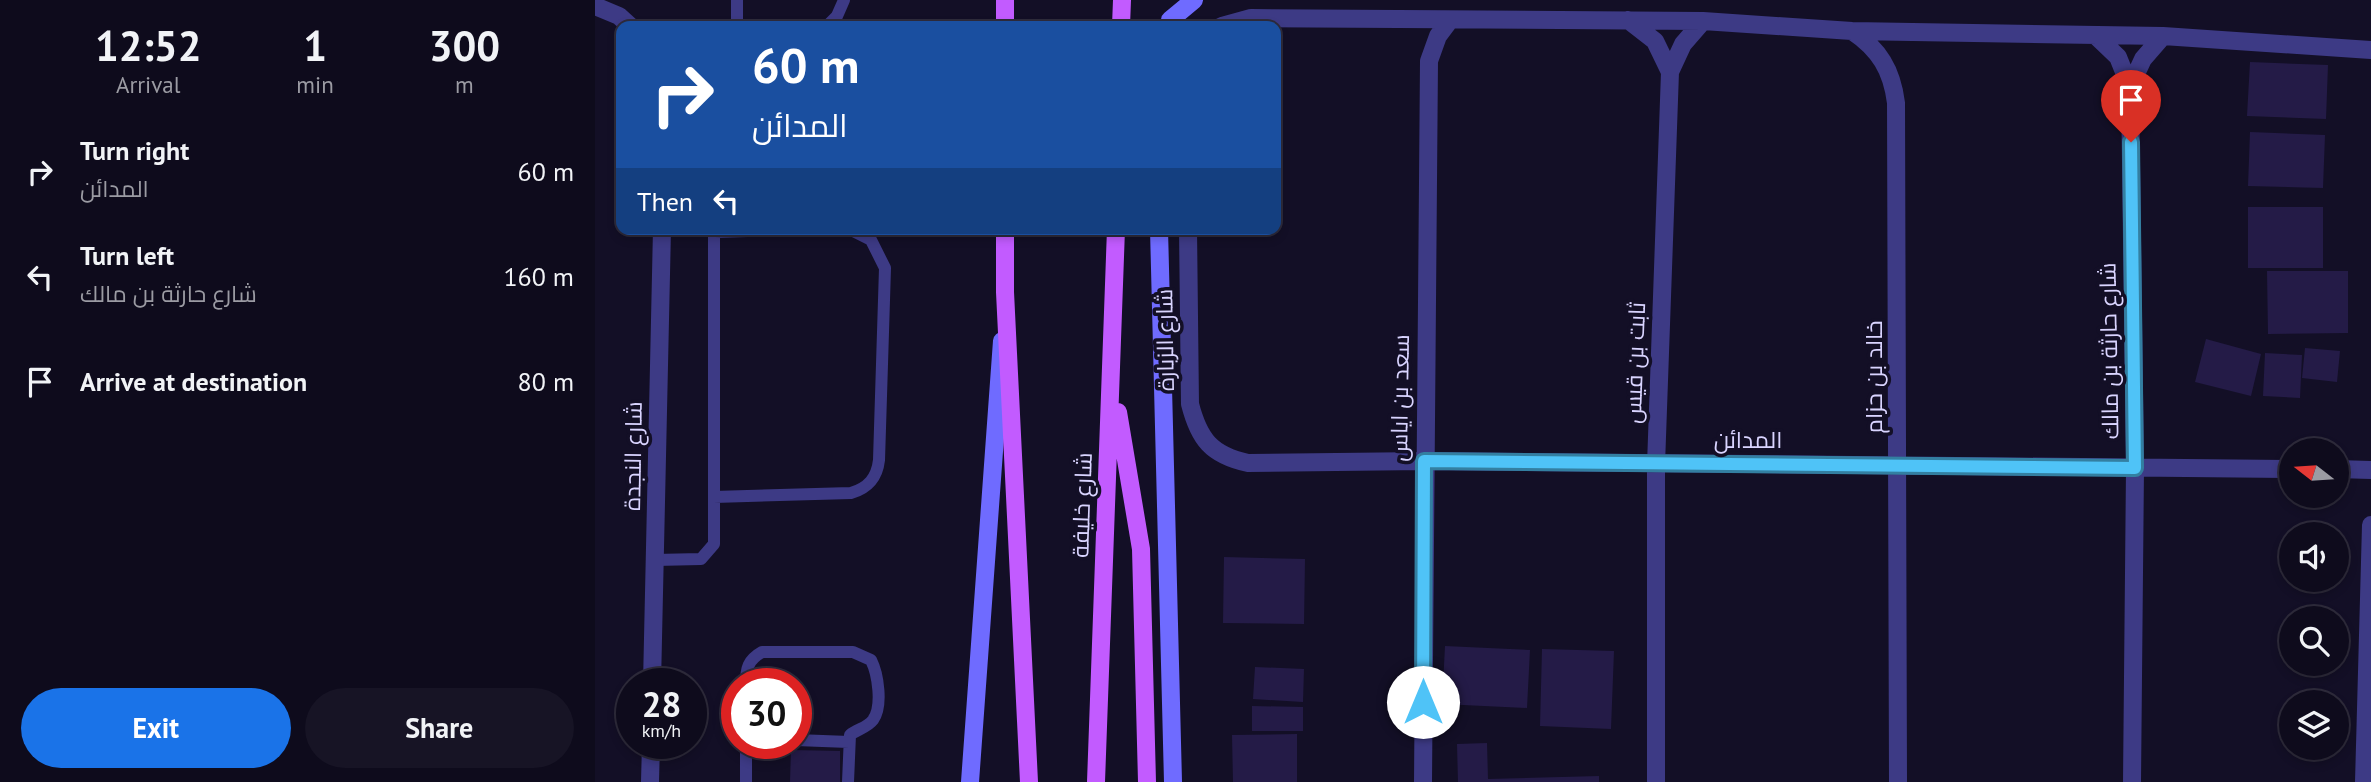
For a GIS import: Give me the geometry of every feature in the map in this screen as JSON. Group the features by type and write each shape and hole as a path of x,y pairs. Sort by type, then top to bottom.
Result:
{"main road":[{"path":"1005,0 1005,21"},
{"path":"1121,21 1122,0"},
{"path":"1005,235 1005,292 1029,782"},
{"name":"شارع خليفة","path":"1096,782 1115,235"},
{"path":"1111,374 1140,549 1147,782"}],"street":[{"path":"1169,21 1170,0"},
{"path":"1171,21 1194,0"},
{"path":"595,6 625,21"},
{"path":"1240,21 1251,18 1703,21 1852,31 2163,36 2371,50"},
{"name":"سعد بن اياس","path":"1423,782 1429,61 1438,36 1450,20"},
{"path":"1628,20 1655,41 1670,72"},
{"path":"1670,72 1683,44 1703,21"},
{"name":"خالد بن حزام","path":"1852,31 1879,53 1888,68 1896,103 1898,782"},
{"name":"شارع حارثة بن مالك","path":"2095,35 2118,57 2130,87 2135,468 2132,782"},
{"name":"شارع حارثة بن مالك","path":"2130,87 2143,59 2163,36"},
{"name":"ثابت بن قيس","path":"1656,782 1656,465 1670,72"},
{"name":"شارع النجدة","path":"652,668 662,235"},
{"path":"1159,235 1173,782"},
{"name":"شارع الزبارة","path":"1188,235 1190,404 1196,428 1209,446"},
{"path":"970,782 1005,292"},
{"name":"المدائن","path":"1209,446 1227,458 1248,463 1424,461 2279,469"},
{"path":"2349,469 2371,470"},
{"path":"2364,782 2371,525"},
{"path":"650,782 651,759"}],"lane":[{"path":"737,0 737,21"},
{"path":"832,21 844,0"},
{"path":"655,560 694,560 706,556 714,544 714,235"},
{"path":"714,497 851,494 860,491 874,478 879,460 885,268 871,240 861,235"},
{"path":"746,668 752,658 762,652 862,655 876,669 876,713 866,727 852,732 849,742 848,782"},
{"path":"812,741 849,742"},
{"path":"746,759 746,782"}],"building":[{"path":"2250,62 2328,65 2326,119 2247,116"},
{"path":"2250,132 2325,135 2323,188 2248,186"},
{"path":"2248,207 2323,207 2323,268 2248,268"},
{"path":"2267,271 2348,271 2348,333 2268,334"},
{"path":"2206,339 2261,354 2251,396 2195,382"},
{"path":"2305,348 2340,351 2337,382 2302,378"},
{"path":"2265,353 2302,355 2300,398 2263,396"},
{"path":"1224,557 1305,559 1304,624 1223,623"},
{"path":"1445,646 1530,650 1527,708 1442,704"},
{"path":"1542,649 1614,651 1611,729 1540,726"},
{"path":"1255,667 1304,669 1303,702 1253,699"},
{"path":"1252,706 1303,707 1303,731 1252,731"},
{"path":"1297,734 1297,782 1233,782 1232,735"},
{"path":"1487,743 1488,779 1599,776 1599,782 1458,782 1457,744"},
{"path":"812,750 840,751 840,782 790,782 791,759 812,759"}],"route":[{"path":"1423,702 1424,461 2135,468 2131,142"}]}
